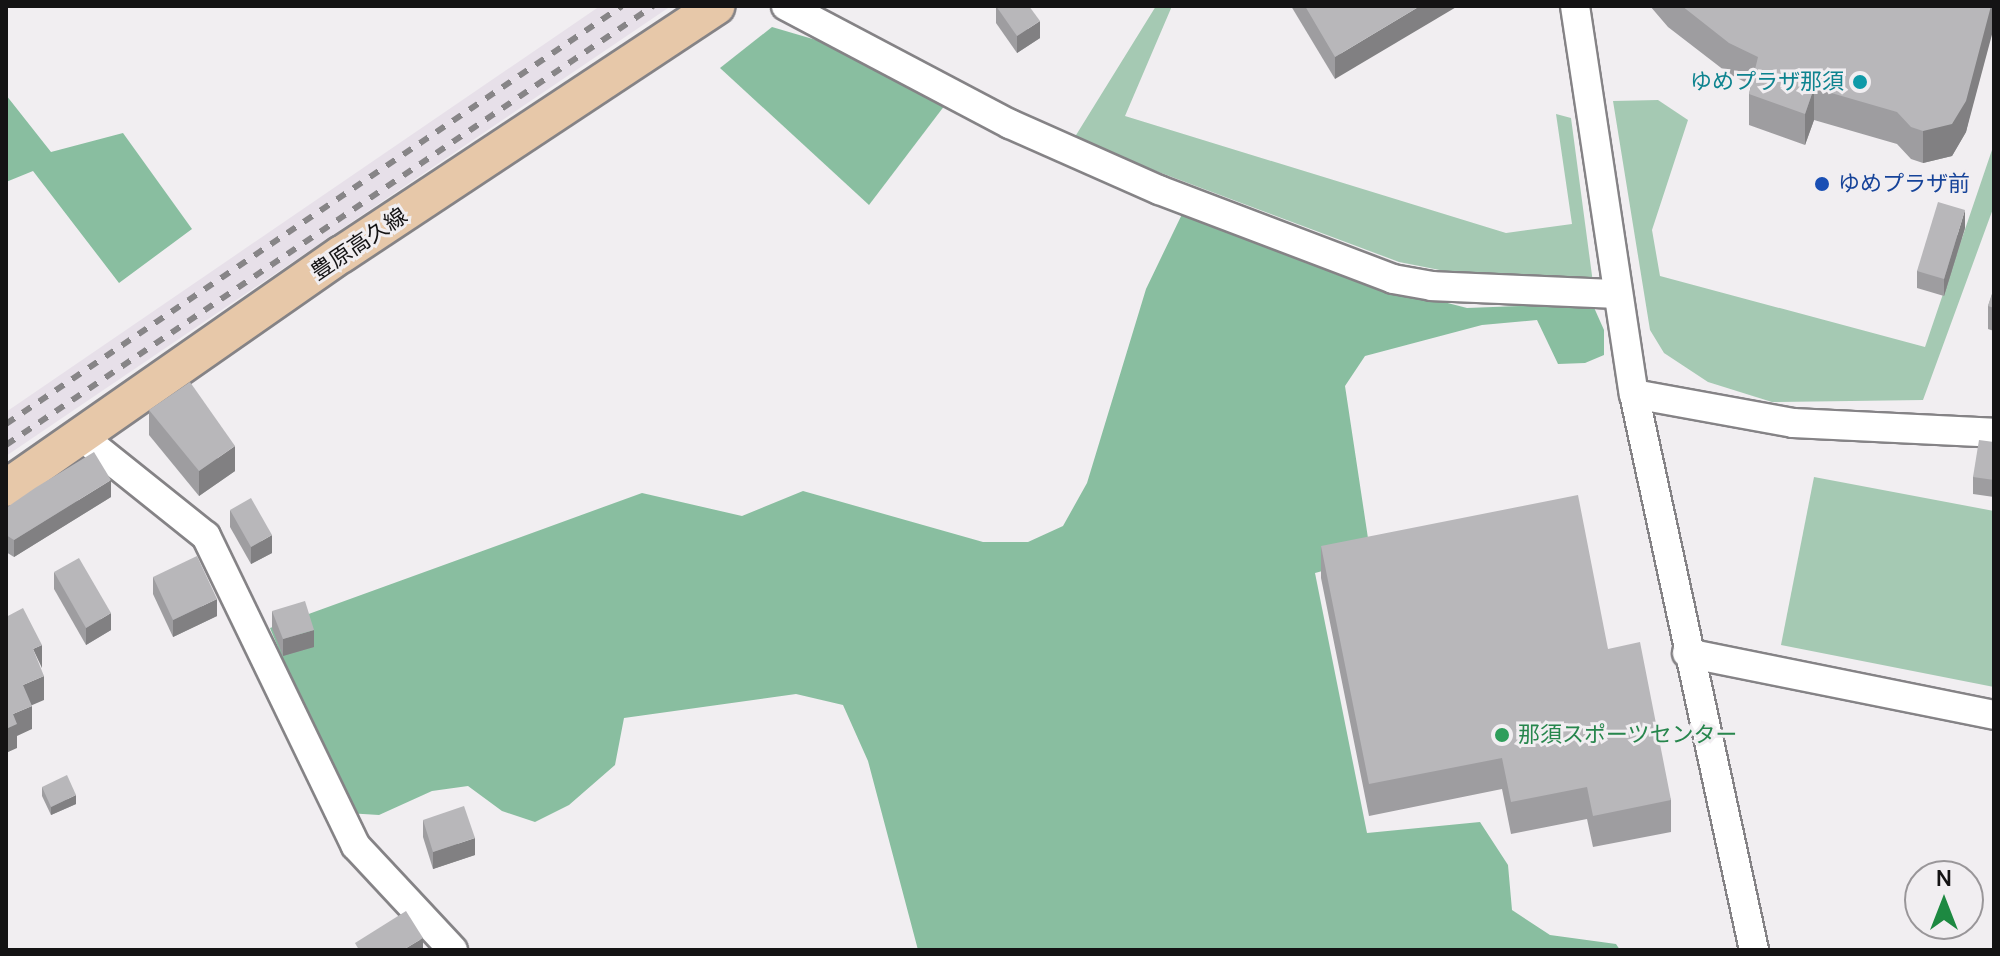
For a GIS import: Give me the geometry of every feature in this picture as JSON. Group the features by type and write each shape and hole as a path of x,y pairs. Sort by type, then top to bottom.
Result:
{"main road":[{"name":"豊原高久線","path":"6,488 716,6"}],"street":[{"path":"786,6 1010,124 1159,190 1393,279 1432,286 1616,294"},
{"path":"1575,6 1616,294 1634,394 1687,653 1754,950"},
{"path":"1634,394 1793,423 1931,426 1994,433"},
{"path":"81,436 206,536 356,846 453,950"},
{"path":"1687,653 1994,715"}],"shaded area":[{"path":"600,6 671,6 6,456 6,412"}],"green space":[{"path":"1156,6 1172,6 1125,116 1506,233 1572,224 1556,114 1571,118 1593,283 1460,274 1399,262 1073,140"},
{"path":"772,27 840,47 945,105 869,205 720,68"},
{"path":"6,95 51,152 123,133 192,229 119,283 33,171 6,182"},
{"path":"1658,100 1688,120 1652,230 1660,276 1925,347 1994,144 1994,206 1923,400 1772,402 1708,382 1664,353 1650,330 1613,101"},
{"path":"1185,208 1335,274 1467,308 1592,303 1604,330 1604,355 1585,363 1558,364 1537,320 1482,325 1365,356 1345,386 1371,558 1315,573 1367,833 1480,822 1508,865 1512,910 1550,935 1616,944 1620,950 918,950 868,761 843,705 796,694 624,718 615,765 569,805 535,822 502,811 468,786 432,791 379,815 347,813 270,628 642,493 742,516 803,491 983,542 1028,542 1063,526 1087,483 1146,289"},
{"path":"1814,477 1994,511 1994,687 1781,645"}],"building":[{"path":"996,6 1029,6 1040,21 1017,36"},
{"path":"1305,6 1351,7 1420,6 1335,57"},
{"name":"ゆめプラザ那須","path":"1682,6 1991,6 1966,101 1952,124 1923,131 1911,127 1897,112 1814,88 1805,114 1749,94 1758,57 1729,43"},
{"path":"1938,202 1965,210 1944,279 1917,271"},
{"path":"1994,288 1994,308 1988,306"},
{"path":"190,382 235,446 199,471 149,410"},
{"path":"1979,440 1994,442 1994,480 1973,477"},
{"path":"94,452 111,480 14,540 6,535 6,508"},
{"name":"那須スポーツセンター","path":"1578,495 1608,649 1640,642 1671,800 1593,816 1587,787 1511,802 1502,758 1369,784 1321,546"},
{"path":"251,498 272,535 251,547 230,510"},
{"path":"197,556 217,599 173,620 153,577"},
{"path":"79,558 111,613 86,628 54,572"},
{"path":"305,601 314,630 283,639 272,611"},
{"path":"23,608 42,645 33,649 44,676 23,685 32,706 13,714 17,724 6,729 6,617"},
{"path":"67,775 76,795 51,807 42,787"},
{"path":"464,806 475,838 433,852 423,820"},
{"path":"406,911 423,938 403,950 359,950 355,943"}],"railway":[{"path":"6,424 622,6"},
{"path":"6,445 653,6"}],"place":[{"name":"ゆめプラザ那須","path":"1860,82"},
{"name":"ゆめプラザ前","path":"1822,184"},
{"name":"那須スポーツセンター","path":"1502,735"}]}
